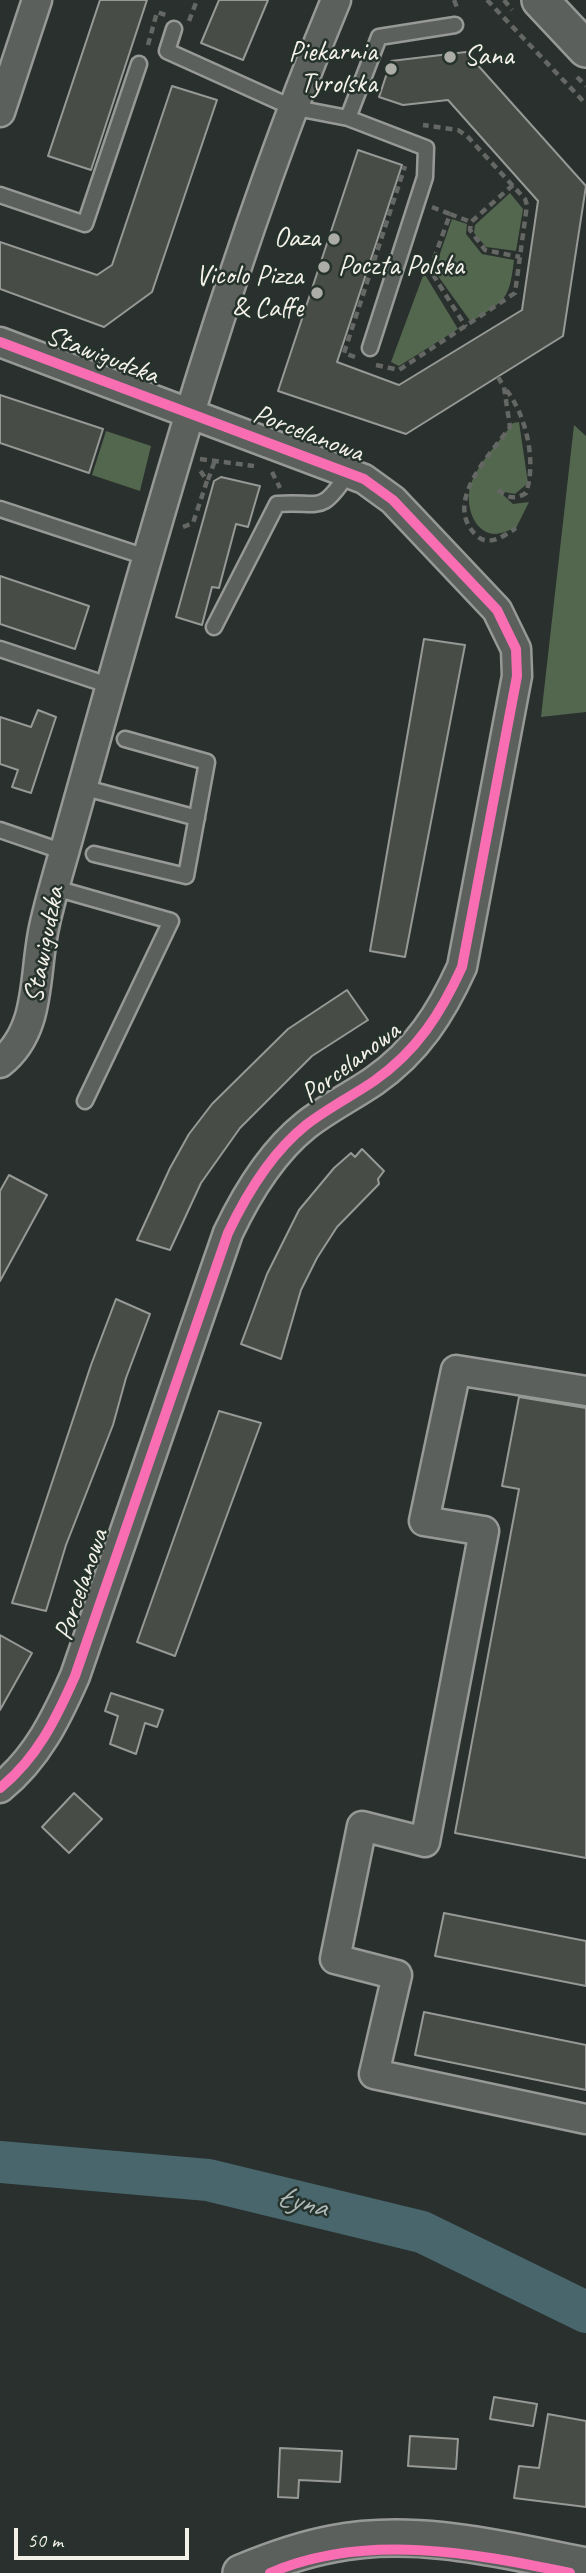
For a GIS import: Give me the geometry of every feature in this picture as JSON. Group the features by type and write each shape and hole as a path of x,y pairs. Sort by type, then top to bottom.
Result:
{"street":[{"path":"0,111 37,0"},
{"name":"Stawigudzka","path":"0,1063 24,1036 32,1015 37,964 64,852 187,413 291,107 336,0"},
{"path":"540,0 586,50"},
{"name":"Stawigudzka","path":"0,342 187,413"},
{"name":"Porcelanowa","path":"0,1788 38,1749 57,1719 228,1233 245,1198 272,1161 304,1126 403,1059 442,1011 461,967 517,676 516,649 497,610 394,500 364,479 187,413"},
{"path":"586,1391 456,1370 425,1521 484,1531 425,1842 362,1826 335,1959 397,1975 374,2074 586,2119"},
{"path":"240,2573 293,2553 335,2543 417,2539 467,2543 586,2566"}],"lane":[{"path":"348,118 379,37 455,25"},
{"path":"174,29 167,51 291,107 348,118 440,155"},
{"path":"0,195 85,224 139,64"},
{"path":"370,348 425,177 426,148"},
{"path":"214,627 277,504 312,506 327,502 348,473"},
{"path":"0,509 146,557"},
{"path":"0,649 111,686"},
{"path":"94,853 186,876 207,762 125,739"},
{"path":"82,787 197,818"},
{"path":"0,830 64,852"},
{"path":"55,888 171,921 85,1101"}],"path":[{"path":"487,0 586,104"},
{"path":"513,185 471,222 470,234 485,250 520,257"},
{"path":"416,202 471,222"},
{"path":"450,214 430,270 466,327"},
{"path":"498,377 521,414 530,480 526,493 518,498 507,497 498,490"},
{"path":"504,387 510,427 465,494 465,513 473,533 483,540 492,541 516,528"},
{"path":"207,481 192,458 267,468"},
{"path":"181,527 193,523 215,460"}],"green space":[{"path":"510,193 523,209 516,251 486,247 474,233 475,225"},
{"path":"452,219 467,224 466,234 482,254 514,260 510,284 503,298 471,322 438,276 436,265"},
{"path":"424,273 458,329 399,366 391,362"},
{"path":"519,422 528,483 515,494 499,491 513,504 529,502 516,528 497,534 487,532 475,522 469,505 472,481 513,423"},
{"path":"574,425 586,436 586,712 541,717"},
{"path":"106,431 151,446 140,491 92,475"}],"building":[{"path":"100,0 147,0 91,170 48,156"},
{"path":"219,0 268,0 243,60 201,43"},
{"path":"466,52 586,186 563,336 406,434 278,391 358,150 402,165 337,362 399,385 522,310 538,201 448,100 403,105 379,97 391,61"},
{"path":"172,86 217,100 152,292 104,327 0,289 0,242 97,275 112,265"},
{"path":"0,395 103,429 89,473 0,443"},
{"path":"221,477 260,486 248,527 236,524 219,588 212,587 202,625 176,617 214,481"},
{"path":"0,576 89,606 75,649 0,624"},
{"path":"424,639 465,645 405,957 370,951"},
{"path":"38,710 56,717 31,793 12,787 18,770 0,764 0,717 31,727"},
{"path":"347,990 368,1020 312,1056 240,1128 201,1183 170,1250 137,1240 170,1168 189,1134 212,1104 288,1029"},
{"path":"362,1149 384,1171 378,1179 379,1184 337,1227 317,1258 301,1290 281,1359 241,1344 267,1274 299,1210 334,1168 351,1153 355,1157"},
{"path":"9,1175 47,1195 0,1281 0,1191"},
{"path":"116,1299 150,1314 126,1378 113,1425 66,1545 46,1611 12,1603 91,1365"},
{"path":"519,1397 586,1408 586,1858 455,1833 519,1489 502,1486"},
{"path":"219,1411 261,1423 175,1656 137,1642"},
{"path":"0,1635 32,1653 0,1710"},
{"path":"111,1693 163,1710 157,1727 145,1723 136,1754 110,1744 118,1716 105,1711"},
{"path":"74,1793 102,1819 69,1853 42,1827"},
{"path":"444,1913 586,1941 586,1986 435,1956"},
{"path":"424,2012 586,2045 586,2090 415,2055"},
{"path":"494,2397 537,2404 533,2426 490,2419"},
{"path":"548,2414 586,2421 586,2507 514,2498 519,2466 539,2468"},
{"path":"410,2436 458,2439 456,2469 408,2466"},
{"path":"280,2448 342,2451 340,2482 299,2480 298,2498 278,2497"}],"waterway":[{"name":"Łyna","path":"0,2162 208,2180 422,2232 586,2312"}],"cycle path":[{"path":"0,342 364,479 393,500 497,610 516,649 517,676 462,967 436,1015 403,1057 374,1081 314,1119 293,1136 261,1174 243,1203 228,1233 75,1676 35,1751 0,1788"},
{"path":"270,2573 306,2560 381,2550 458,2553 570,2573"}],"place":[{"name":"Sana","path":"450,57"},
{"name":"Piekarnia Tyrolska","path":"391,69"},
{"name":"Oaza","path":"334,239"},
{"name":"Poczta Polska","path":"324,267"},
{"name":"Vicolo Pizza & Caffe","path":"317,293"}]}
